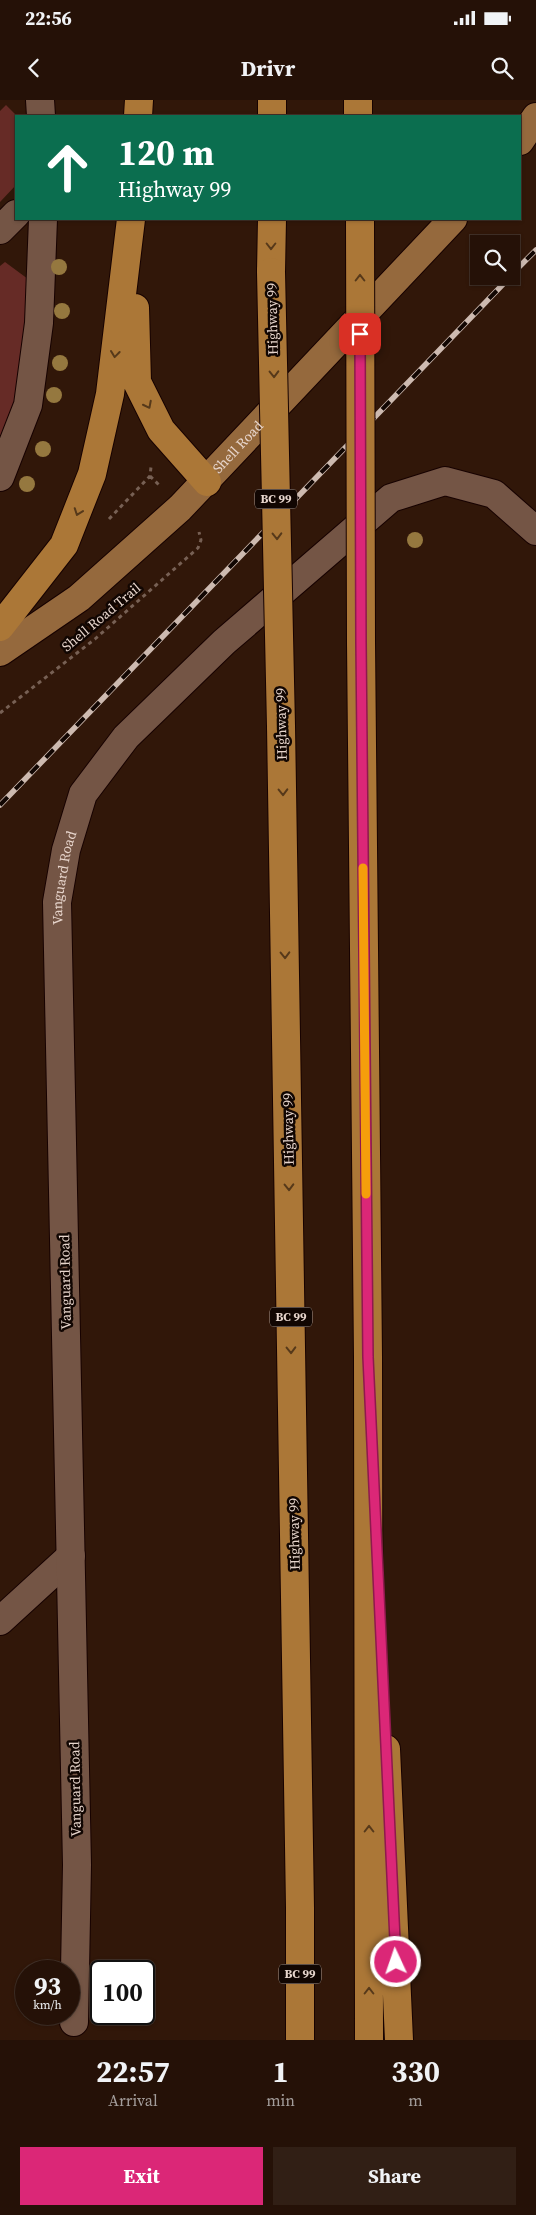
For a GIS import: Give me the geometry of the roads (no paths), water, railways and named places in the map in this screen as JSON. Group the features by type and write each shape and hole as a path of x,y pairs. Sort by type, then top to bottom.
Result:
{"highway":[{"path":"138,115 139,100"},
{"path":"272,100 272,115"},
{"path":"358,100 358,115"},
{"path":"132,220 137,382 161,430 207,482"},
{"path":"0,627 64,546 92,474 110,394 132,220"},
{"name":"Highway 99","path":"272,220 271,272 282,726 300,1908 300,2040"},
{"path":"360,220 361,642 368,1357 369,2040"},
{"path":"368,1357 400,2040"},
{"path":"294,2040 300,1908"}],"main road":[{"path":"521,140 536,117"},
{"name":"Shell Road","path":"0,652 79,598 180,508 207,482 452,220"}],"street":[{"path":"40,100 41,115"},
{"path":"0,230 15,215"},
{"path":"0,477 28,405 39,323 43,220"},
{"name":"Vanguard Road","path":"75,1960 77,1865 57,902 66,850 83,794 126,737 224,642 391,498 445,481 494,494 536,531"},
{"path":"0,1621 71,1556"}],"railway":[{"path":"520,266 536,250"},
{"path":"0,805 502,285"}]}
